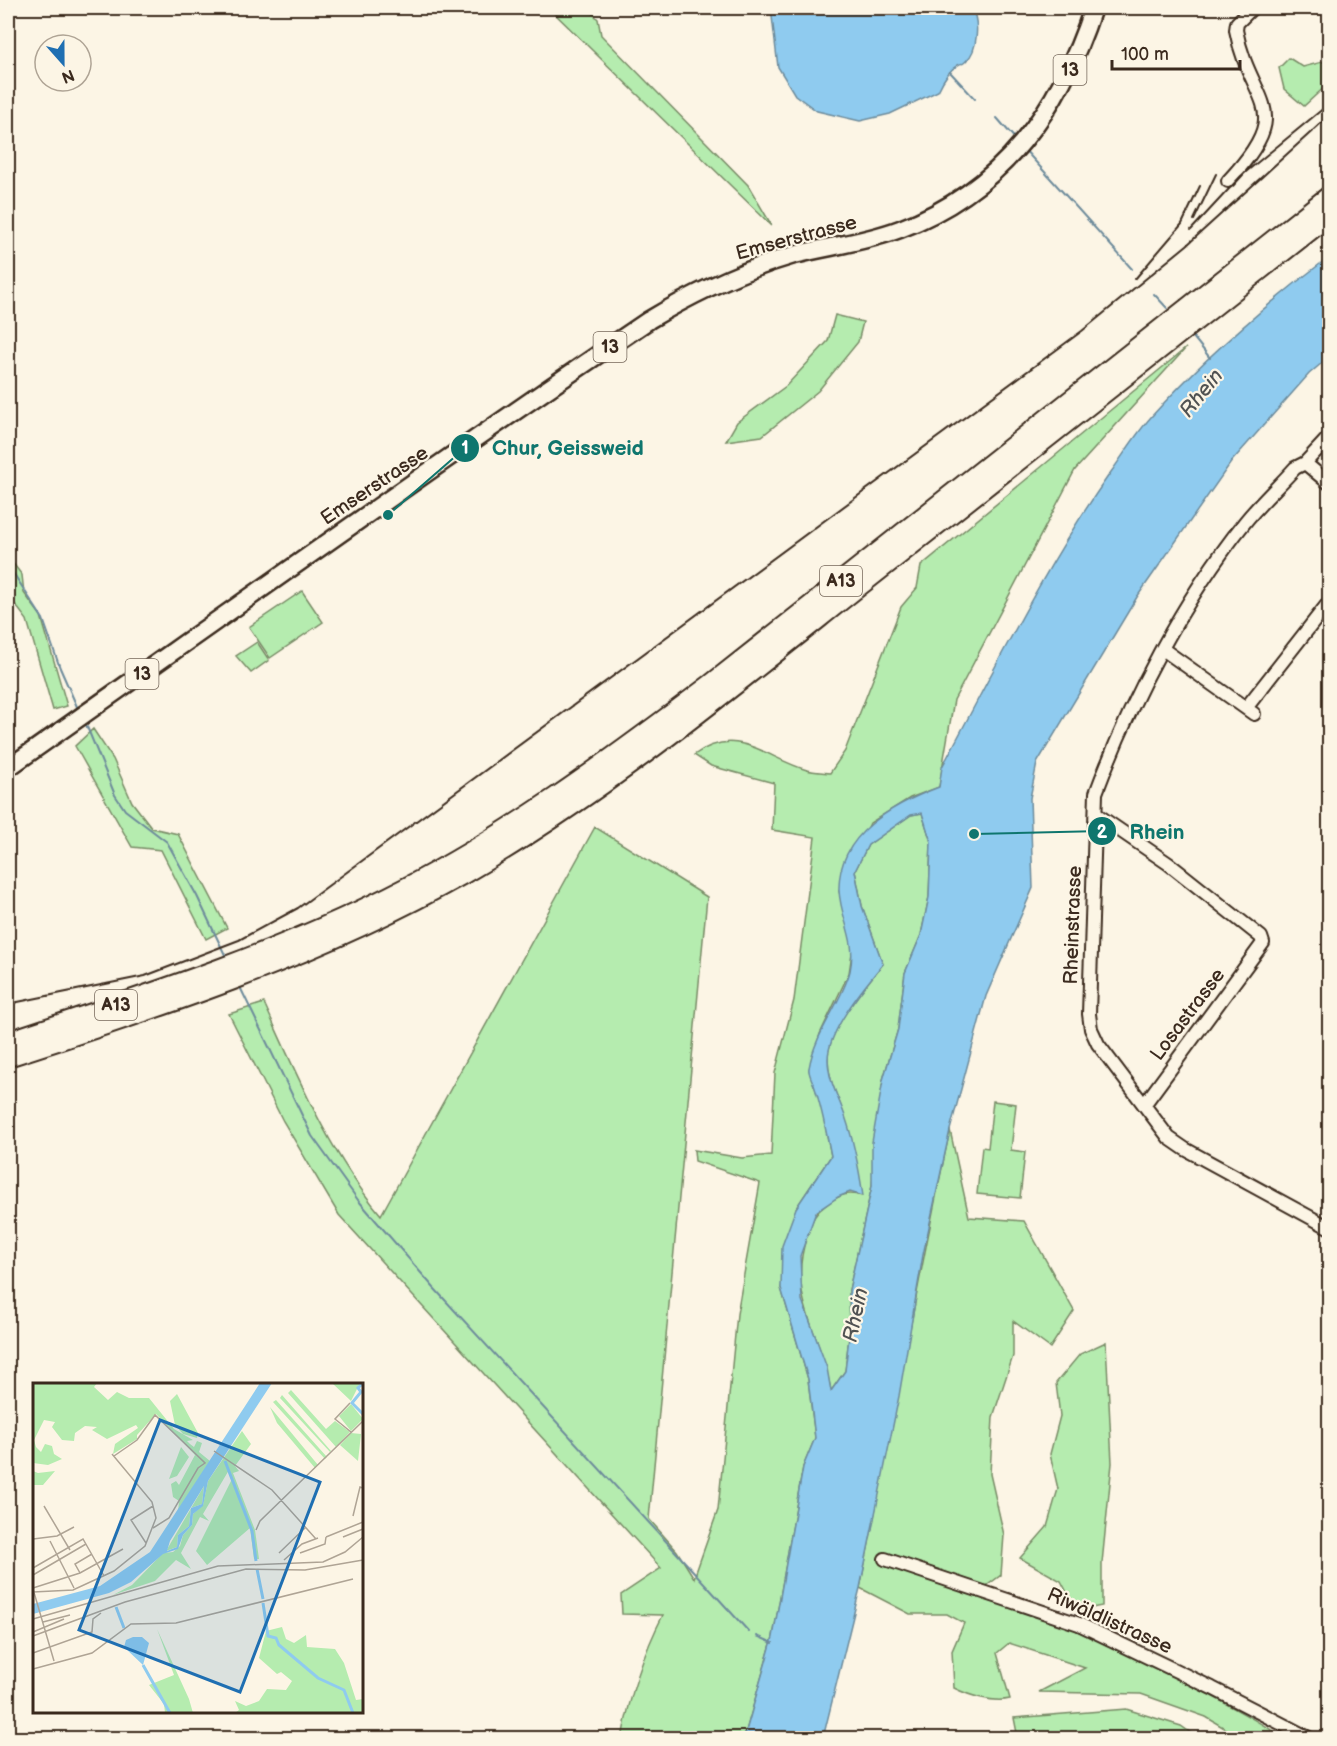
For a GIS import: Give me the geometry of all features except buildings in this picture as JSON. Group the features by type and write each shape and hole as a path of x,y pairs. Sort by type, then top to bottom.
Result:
{"highway":[{"name":"A13","path":"325,935 495,837 620,753 711,684 1329,195"},
{"name":"A13","path":"8,1057 412,902 497,854 580,801 654,748 1329,215"},
{"name":"A13","path":"8,1041 233,972"}],"main road":[{"name":"Emserstrasse","path":"8,768 349,527 650,320 698,292 752,268 865,240 921,220 957,200 1000,167 1036,127 1067,77 1093,8"}],"street":[{"path":"1228,181 1253,152 1265,124 1265,108 1236,30 1237,23 1252,8"},
{"name":"Rheinstrasse","path":"1329,436 1305,463 1295,468 1247,520 1222,552 1158,657 1108,761 1096,793 1090,1022 1098,1044 1164,1132 1185,1149 1329,1228"},
{"path":"1305,463 1329,484"},
{"path":"1164,650 1250,711 1329,601"},
{"name":"Losastrasse","path":"1096,814 1168,864 1261,937 1262,946 1144,1106"},
{"name":"Riwäldlistrasse","path":"885,1559 1071,1620 1309,1738"}],"green space":[{"path":"549,8 588,8 598,19 601,35 748,185 772,226"},
{"path":"1289,58 1303,67 1326,61 1329,66 1329,83 1304,106 1284,89 1279,68"},
{"path":"835,315 863,322 858,342 818,391 762,436 726,441 737,422 786,386 828,341"},
{"path":"1186,348 1075,470 954,700 939,787 910,798 870,823 839,891 853,946 849,973 820,1034 809,1070 822,1108 831,1156 796,1208 781,1288 808,1379 815,1438 803,1467 773,1637 744,1738 622,1738 638,1675 663,1615 622,1614 621,1595 661,1568 339,1215 283,1121 229,1014 264,1003 315,1113 345,1165 381,1215 595,827 707,897 649,1519 677,1551 694,1578 718,1510 737,1314 760,1183 695,1161 694,1150 742,1158 771,1155 775,1073 794,1000 815,837 772,830 774,783 711,766 694,755 710,746 738,743 751,746 807,770 830,773 845,751 901,607 917,588 921,566"},
{"path":"8,557 22,575 24,593 41,616 67,706 53,710 27,620 8,595"},
{"path":"302,591 323,622 270,658 249,627"},
{"path":"257,642 269,660 251,673 236,656"},
{"path":"93,729 113,759 132,802 152,828 178,834 227,928 206,939 161,850 132,847 75,746"},
{"path":"922,813 931,842 929,897 921,935 905,973 898,1029 883,1080 872,1186 849,1290 850,1329 845,1371 831,1391 827,1370 803,1297 801,1278 802,1258 807,1236 818,1212 842,1195 862,1196 844,1115 828,1067 834,1034 858,996 883,964 862,906 855,871 868,845 911,815"},
{"path":"993,1101 1016,1104 1011,1150 1025,1152 1020,1198 977,1194 982,1147 988,1148"},
{"path":"950,1130 969,1217 1024,1221 1074,1311 1050,1348 1013,1321 1013,1356 993,1417 990,1474 1004,1535 1001,1575 981,1590 1174,1676 1285,1738 1241,1738 1206,1717 1141,1694 1039,1692 1085,1668 1009,1643 997,1653 1010,1699 989,1699 967,1694 954,1688 952,1651 964,1623 947,1614 910,1614 860,1588"},
{"path":"1106,1342 1112,1463 1102,1563 1102,1606 1077,1611 1061,1581 1020,1558 1047,1527 1058,1489 1050,1454 1060,1416 1056,1383 1080,1354"},
{"path":"1126,1709 1181,1726 1198,1738 1018,1738 1014,1718"}],"water":[{"path":"771,8 971,8 977,27 975,43 970,56 963,64 952,70 938,91 890,114 860,121 817,111 795,95 778,67"},
{"path":"1329,257 1329,357 1309,374 1232,461 1137,597 1037,763 1030,798 1033,888 986,996 950,1130 923,1255 899,1396 860,1588 823,1738 744,1738 773,1637 803,1467 815,1438 808,1379 781,1288 782,1246 796,1208 831,1156 822,1111 809,1070 822,1030 846,983 852,960 852,949 839,891 841,871 847,853 871,824 887,812 939,787 942,767 1043,580 1087,507 1130,444 1172,395 1214,352","holes":["922,813 931,842 929,897 921,935 905,973 898,1029 883,1080 872,1142 872,1186 849,1290 850,1329 845,1371 831,1391 827,1368 802,1300 800,1256 816,1212 850,1192 863,1196 854,1145 828,1067 834,1035 858,996 883,964 862,906 855,871 868,845 911,815"]}],"waterway":[{"path":"950,72 975,99"},
{"path":"997,118 1017,141"},
{"path":"1024,149 1132,269"},
{"path":"1154,294 1167,308"},
{"path":"1193,337 1210,358"},
{"path":"8,565 43,619 60,668 78,709"},
{"path":"85,722 115,795 125,810 167,842 197,896 226,957"},
{"path":"240,987 312,1136 358,1200 434,1288 749,1632"},
{"path":"757,1636 773,1643"}],"railway":[{"path":"1191,230 1241,176 1330,103"},
{"path":"8,1004 145,976 239,940 298,908 1082,331 1187,245 1330,115"},
{"path":"1194,220 1216,174"},
{"path":"1135,279 1182,224 1200,186"}],"place":[{"name":"Chur, Geissweid","path":"388,515"},
{"name":"Rhein","path":"974,834"}]}
